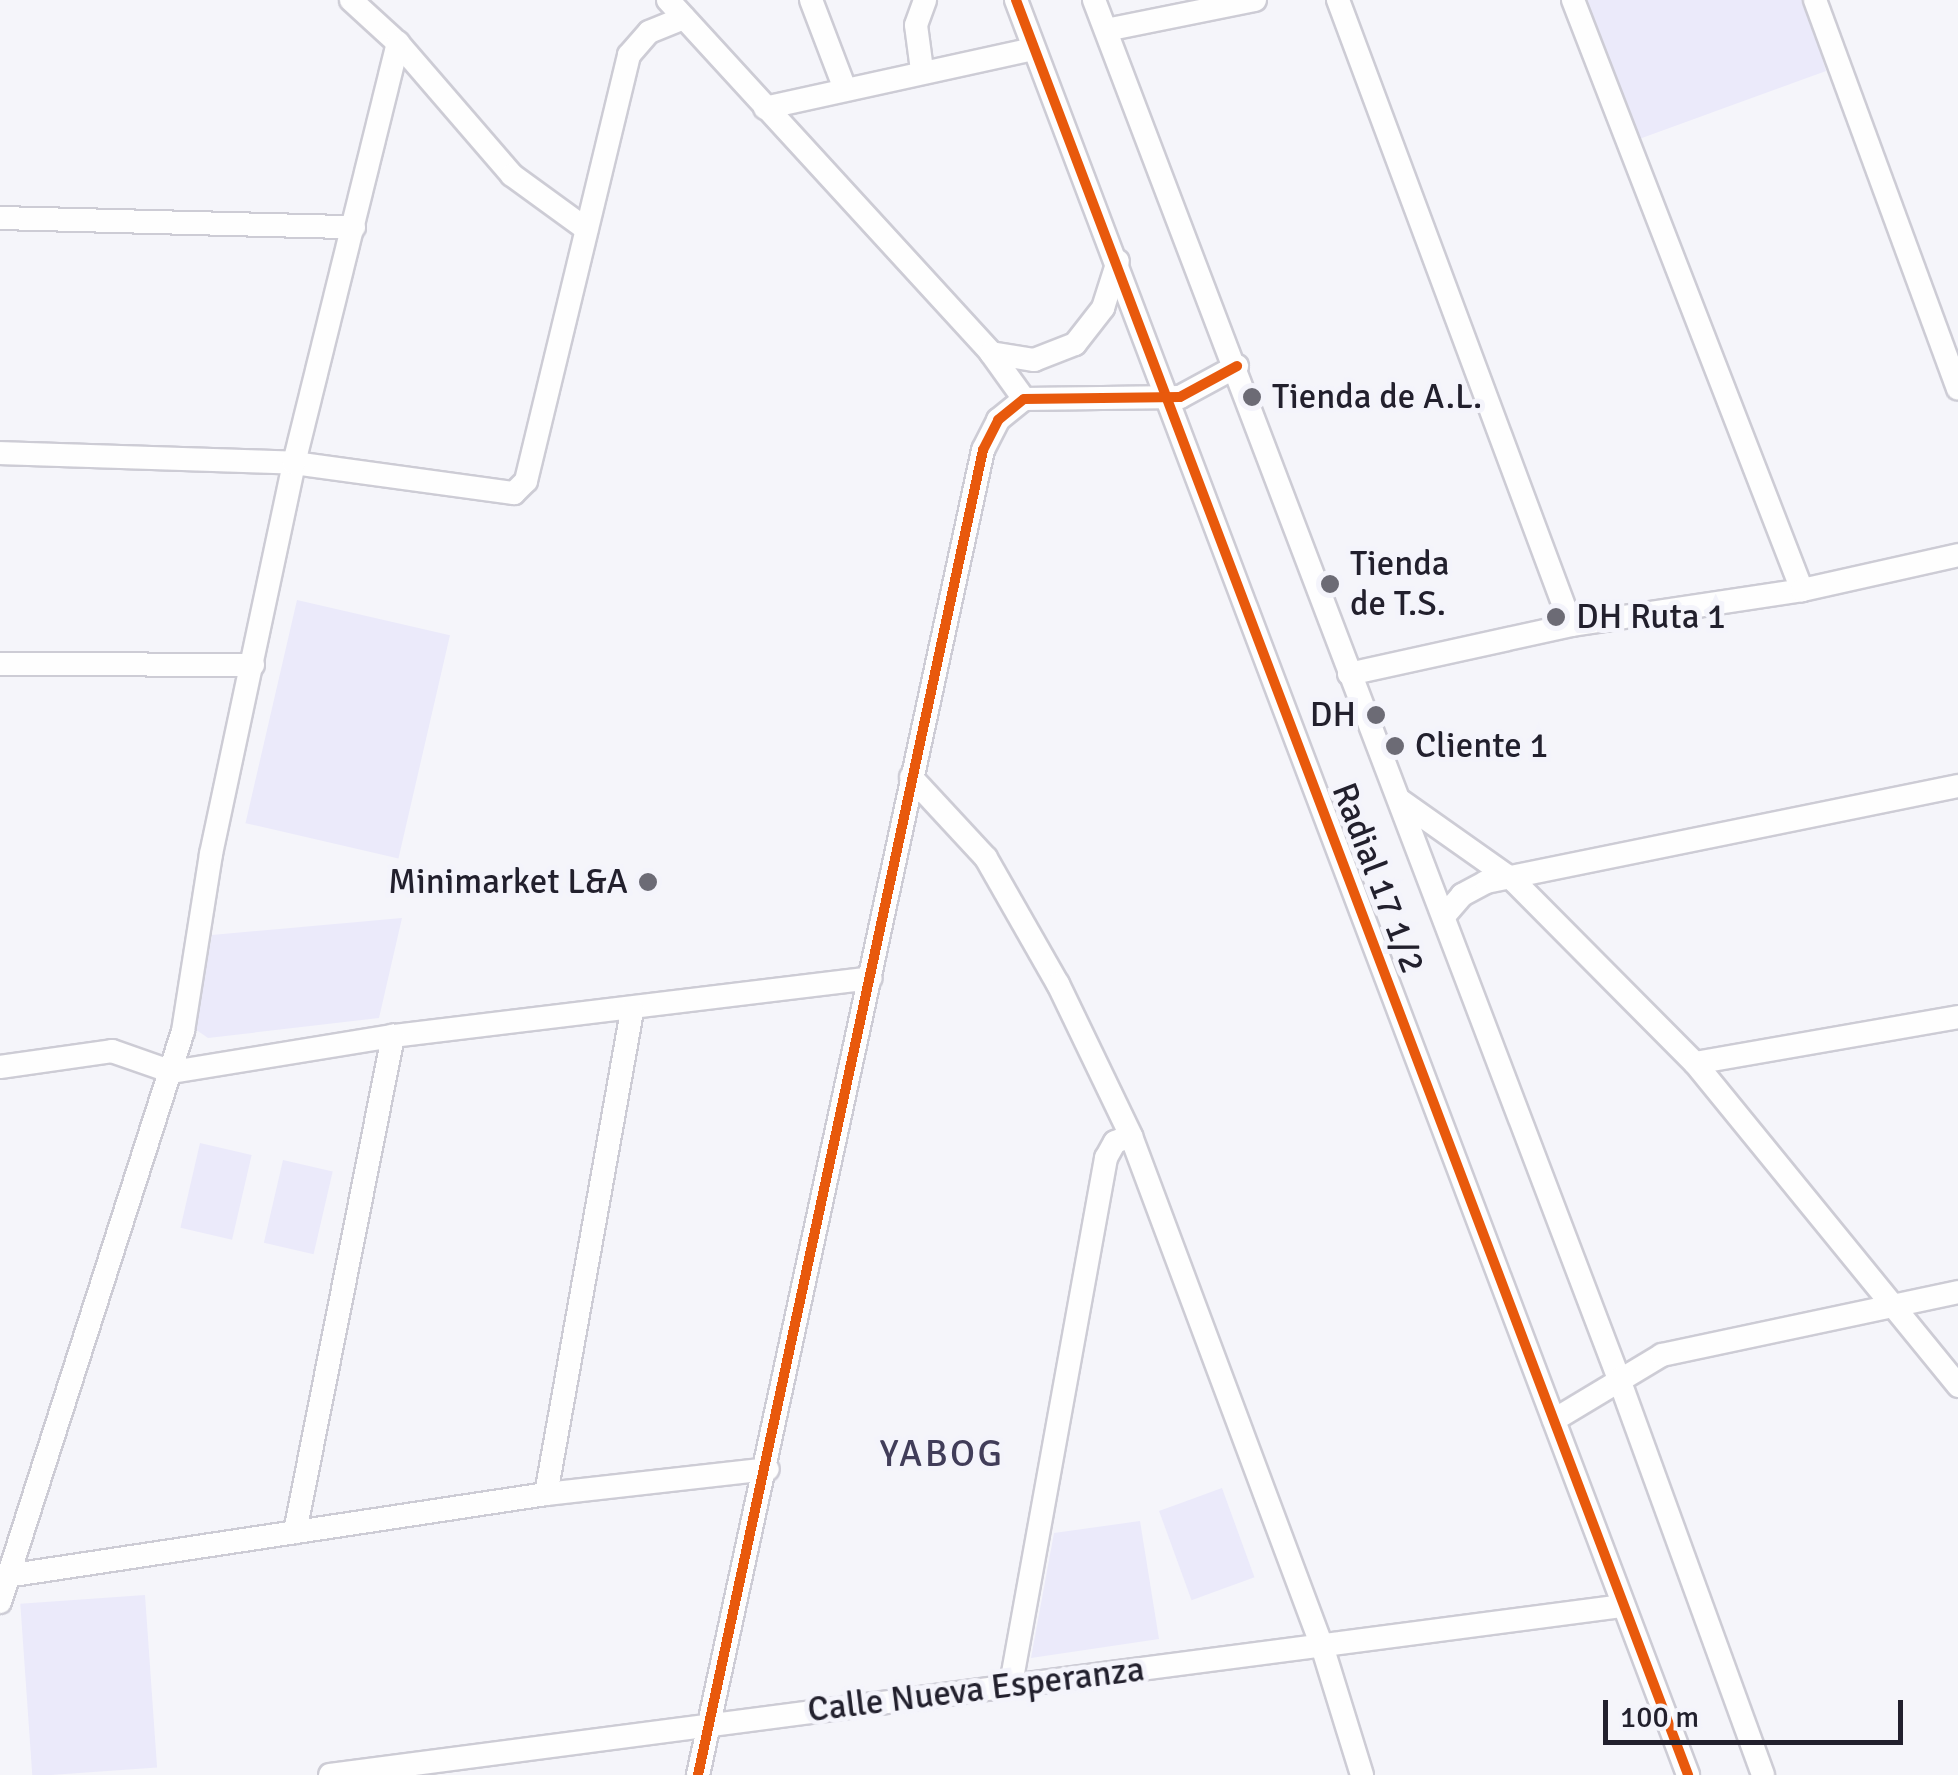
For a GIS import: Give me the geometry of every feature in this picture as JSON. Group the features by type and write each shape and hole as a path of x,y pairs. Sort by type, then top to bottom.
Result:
{"street":[{"path":"351,0 398,43 512,176 586,229"},
{"path":"811,0 846,88"},
{"path":"922,70 916,25 925,0"},
{"name":"Radial 17 1/2","path":"1016,0 1688,1775"},
{"name":"Radial 17 1/2","path":"1094,0 1237,366 1349,674 1619,1379 1763,1775"},
{"path":"1106,30 1255,0"},
{"path":"1338,0 1571,625"},
{"path":"1573,0 1802,590"},
{"path":"1815,0 1958,388"},
{"path":"0,452 294,463 514,493 526,481 628,55 676,9 991,353 1024,399"},
{"path":"0,1602 3,1577 172,1072 294,463 398,43"},
{"path":"765,108 922,70 1034,49"},
{"path":"0,218 354,227"},
{"path":"991,353 1034,360 1075,344 1103,308 1118,261"},
{"path":"698,1775 768,1468 973,480 989,434 1024,399 1201,392 1237,366"},
{"path":"1349,674 1571,625 1802,590 1958,555"},
{"path":"0,664 253,665"},
{"path":"911,777 986,858 1058,984 1131,1136 1323,1649 1362,1775"},
{"path":"1444,916 1486,882 1513,880 1958,786"},
{"path":"1400,800 1513,880 1696,1063 1890,1308 1958,1386"},
{"path":"0,1067 96,1050 172,1072 393,1036 632,1010 870,978"},
{"path":"546,1494 632,1010"},
{"path":"1696,1063 1958,1016"},
{"path":"294,1532 393,1036"},
{"path":"1011,1684 1106,1158 1115,1142 1131,1136"},
{"path":"1554,1420 1662,1355 1958,1292"},
{"path":"3,1577 546,1494 768,1468"},
{"name":"Calle Nueva Esperanza","path":"330,1775 1011,1684 1323,1649 1623,1606"}],"shaded area":[{"path":"1585,0 1804,0 1826,71 1639,139"},
{"path":"297,600 450,635 398,858 245,823"},
{"path":"402,918 379,1018 208,1038 195,1029 212,935"},
{"path":"200,1143 252,1155 232,1240 180,1228"},
{"path":"283,1160 333,1171 314,1254 264,1243"},
{"path":"1222,1488 1254,1577 1192,1600 1159,1511"},
{"path":"1140,1521 1159,1639 1031,1658 1054,1533"},
{"path":"145,1595 157,1768 32,1775 20,1604"}],"cycle path":[{"path":"1016,0 1688,1775"},
{"path":"698,1775 983,450 998,420 1024,399 1180,397 1237,366"}],"place":[{"name":"Tienda de A.L.","path":"1252,397"},
{"name":"Tienda de T.S.","path":"1330,584"},
{"name":"DH Ruta 1","path":"1556,617"},
{"name":"DH","path":"1376,715"},
{"name":"Cliente 1","path":"1395,746"},
{"name":"Minimarket L&A","path":"648,882"}],"district":[{"name":"YABOG","path":"942,1454"}]}
